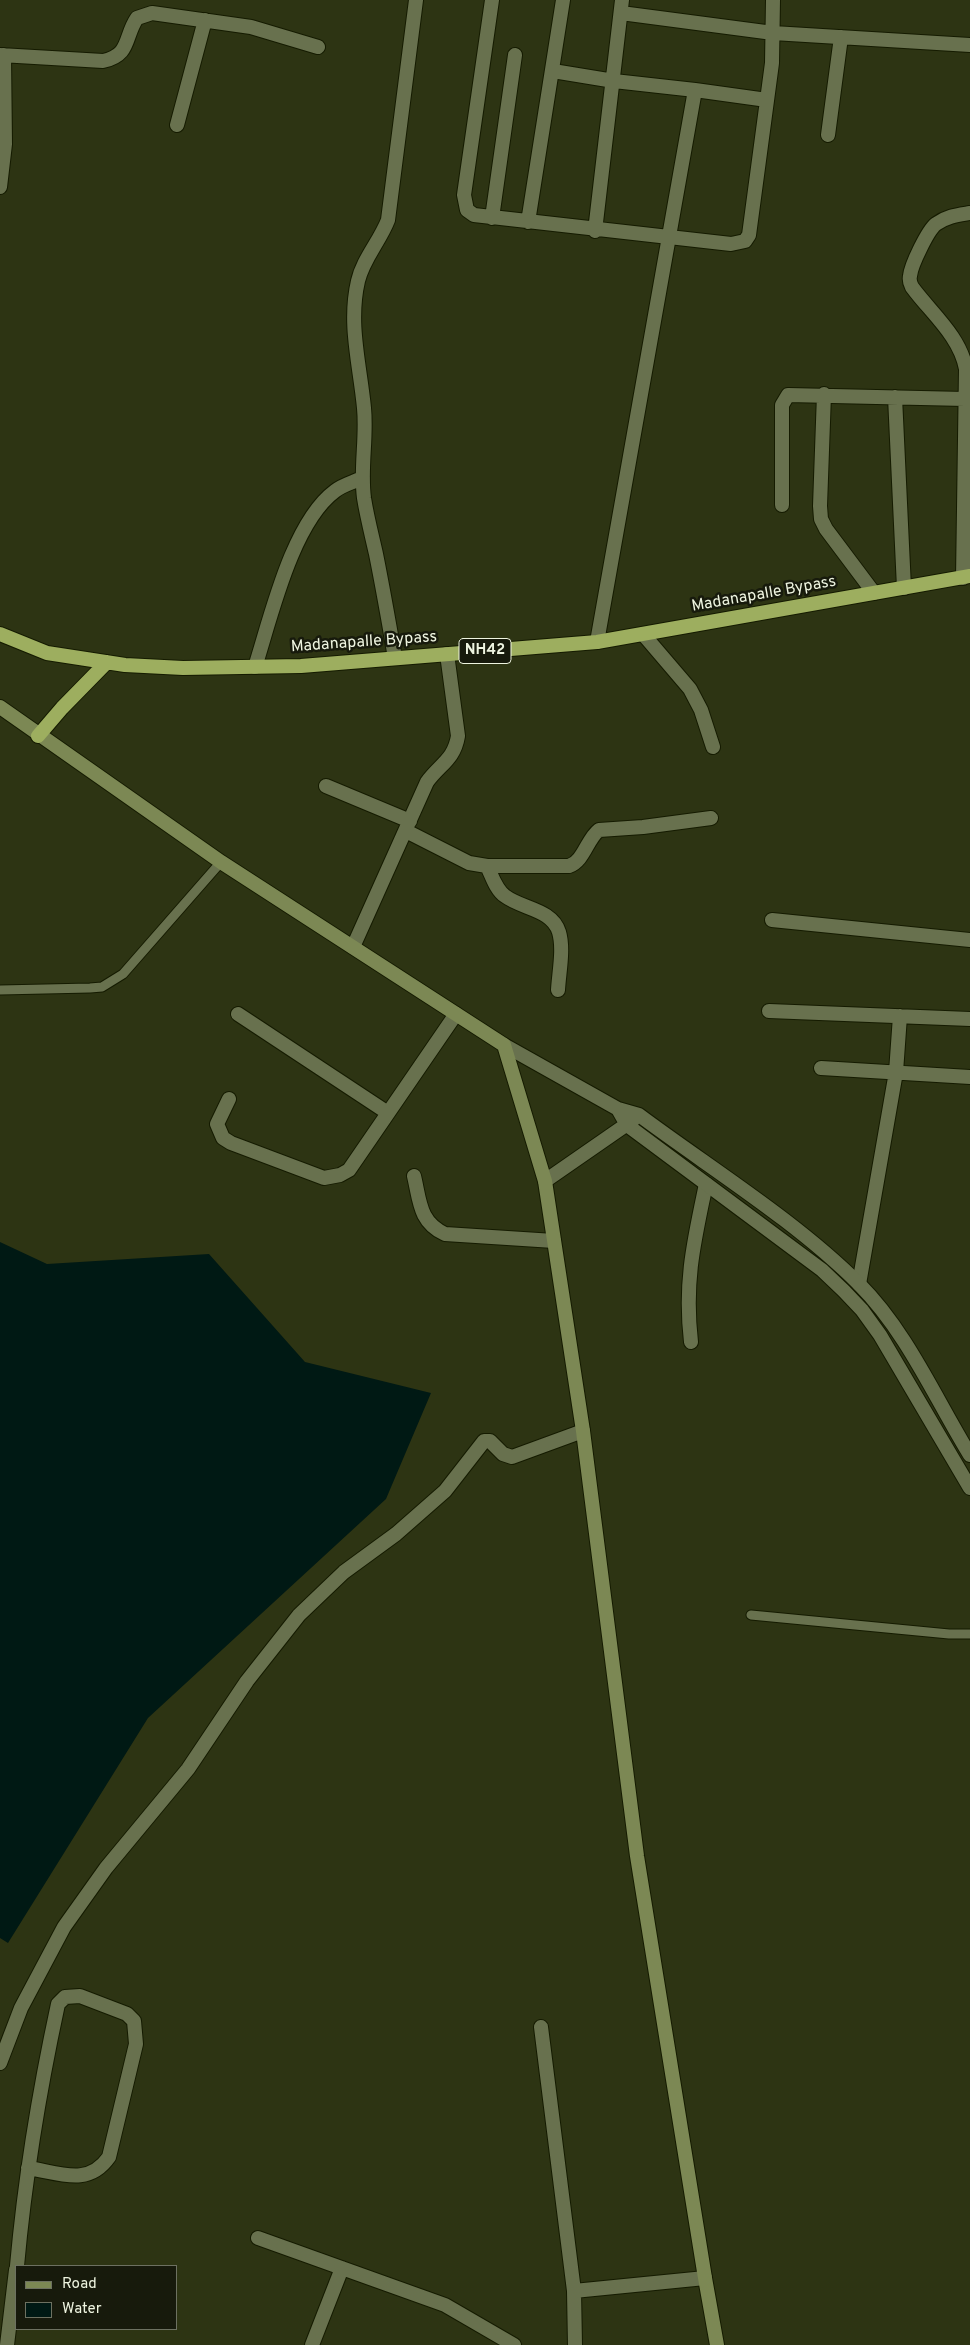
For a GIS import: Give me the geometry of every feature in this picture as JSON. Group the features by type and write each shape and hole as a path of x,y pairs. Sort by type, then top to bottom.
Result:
{"highway":[{"name":"Madanapalle Bypass","path":"0,634 47,653 107,662 183,668 300,666 597,642 966,577"},
{"path":"38,736 62,708 107,662"}],"main road":[{"path":"0,707 38,736 221,862 504,1045 545,1181 583,1431 637,1856 717,2345"}],"street":[{"path":"395,658 362,478 366,446 366,422 353,330 354,301 358,279 365,262 382,236 388,220 416,0"},
{"path":"492,0 464,195 468,210 474,215 492,218 731,244 745,241 749,235 767,100 773,0"},
{"path":"528,222 563,0"},
{"path":"595,230 614,81 621,6 772,33 970,45"},
{"path":"0,187 5,144 2,55 103,61 120,55 134,23 142,15 152,12 251,27 318,47"},
{"path":"177,125 205,20"},
{"path":"828,135 841,37"},
{"path":"492,218 515,55"},
{"path":"553,71 614,81 767,100"},
{"path":"597,642 695,90"},
{"path":"966,577 966,369 963,355 947,330 912,287 909,279 923,244 934,225 944,219 970,213"},
{"path":"782,505 784,398 793,393 965,399"},
{"path":"824,394 821,519 826,529 874,593"},
{"path":"895,397 904,588"},
{"path":"255,667 286,568 312,515 335,491 362,478"},
{"path":"643,634 690,689 701,710 713,747"},
{"path":"353,947 427,782 456,749 458,736 447,654"},
{"path":"326,786 408,826 469,863 487,866 570,866 578,860 593,834 599,830 643,827 711,818"},
{"path":"487,866 498,888 505,897 546,916 558,930 560,940 558,990"},
{"path":"772,920 970,940"},
{"path":"769,1011 970,1019"},
{"path":"238,1014 388,1113"},
{"path":"229,1098 217,1124 223,1138 231,1143 324,1178 340,1175 349,1170 456,1014"},
{"path":"859,1284 896,1072 900,1016"},
{"path":"504,1045 618,1109 638,1115 776,1214 859,1284 893,1325 969,1452 962,1474"},
{"path":"821,1068 970,1077"},
{"path":"618,1109 627,1125 822,1270 862,1310 880,1335 970,1488"},
{"path":"545,1181 627,1125 638,1115"},
{"path":"414,1176 422,1212 426,1221 434,1229 445,1234 554,1242"},
{"path":"691,1342 687,1311 688,1281 706,1184"},
{"path":"0,2064 20,2008 64,1926 106,1868 188,1769 247,1681 299,1615 344,1572 396,1534 445,1491 484,1441 492,1443 503,1454 512,1456 583,1431"},
{"path":"16,2265 28,2168 39,2089 58,2004 65,1997 80,1996 127,2014 134,2021 136,2044 109,2157 101,2169 89,2175 73,2176 28,2168"},
{"path":"541,2027 574,2291 575,2345"},
{"path":"258,2238 445,2304 514,2345"},
{"path":"312,2345 342,2268"},
{"path":"7,2345 15,2277"},
{"path":"574,2291 705,2278"}],"lane":[{"path":"0,990 90,988 113,982 123,974 221,862"},
{"path":"751,1615 948,1634 970,1634"}],"water":[{"path":"0,1242 47,1264 209,1254 305,1362 431,1393 386,1499 148,1718 8,1943 0,1938"}]}
